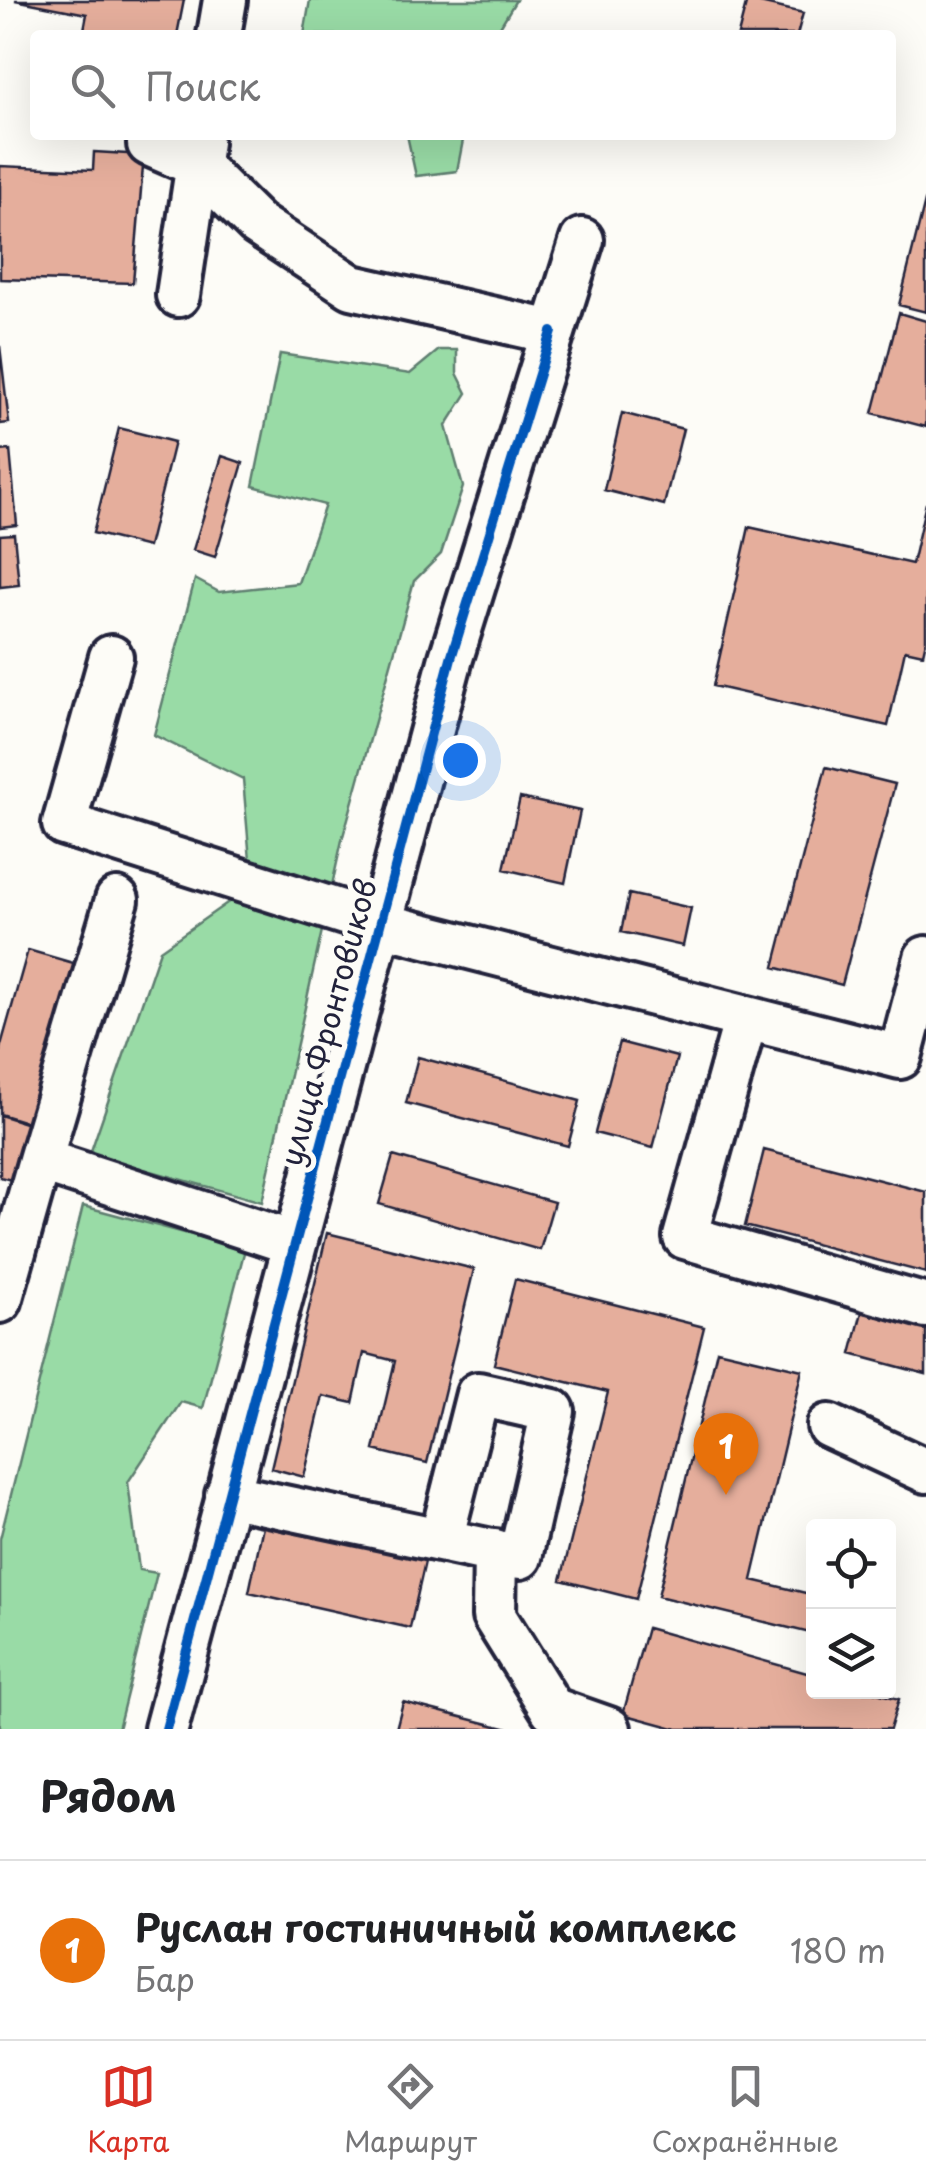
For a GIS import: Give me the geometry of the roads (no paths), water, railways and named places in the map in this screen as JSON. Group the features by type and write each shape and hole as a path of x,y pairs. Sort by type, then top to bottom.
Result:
{"street":[{"path":"221,30 226,0"},
{"path":"150,144 200,150 257,224 352,287 552,332"},
{"path":"178,295 200,150"},
{"name":"улица Фронтовиков","path":"166,1729 450,658 582,240"},
{"path":"111,657 64,824 379,924 900,1057 926,958"},
{"path":"0,1301 117,900"},
{"path":"746,1018 685,1237 926,1306"},
{"path":"40,1160 294,1244"},
{"path":"227,1495 520,1557 553,1411 478,1394 441,1540"},
{"path":"829,1426 926,1470"},
{"path":"494,1552 494,1616 552,1710 609,1729"}],"place":[{"name":"Руслан гостиничный комплекс","path":"726,1495"}]}
